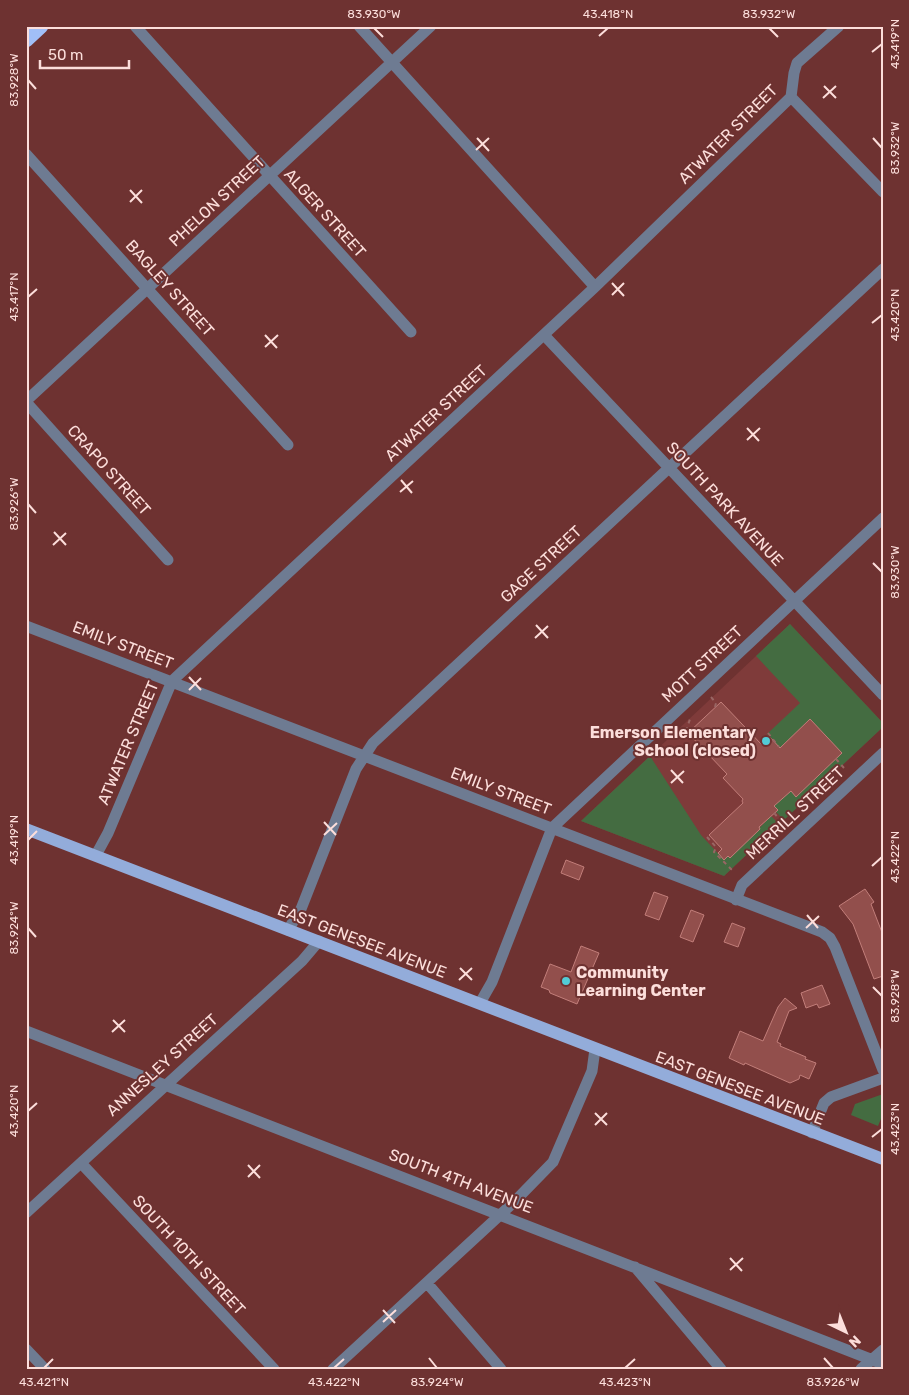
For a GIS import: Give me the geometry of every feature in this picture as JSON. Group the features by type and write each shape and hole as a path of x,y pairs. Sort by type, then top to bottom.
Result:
{"highway":[{"path":"26,40 41,26"}],"main road":[{"name":"EAST GENESEE AVENUE","path":"26,828 883,1160"}],"street":[{"name":"ALGER STREET","path":"135,26 411,332"},
{"path":"359,26 595,287"},
{"name":"PHELON STREET","path":"26,402 431,26"},
{"name":"ATWATER STREET","path":"96,855 108,833 172,682 595,287 791,97 794,73 798,63 839,26"},
{"path":"791,97 883,192"},
{"name":"BAGLEY STREET","path":"26,154 288,445"},
{"name":"GAGE STREET","path":"288,930 301,909 363,756 668,468 883,269"},
{"name":"SOUTH PARK AVENUE","path":"544,335 883,695"},
{"name":"CRAPO STREET","path":"26,402 168,560"},
{"name":"MOTT STREET","path":"480,1003 492,982 552,828 883,518"},
{"name":"EMILY STREET","path":"26,626 822,932 830,938 883,1070"},
{"name":"MERRILL STREET","path":"736,900 742,885 883,753"},
{"name":"ANNESLEY STREET","path":"26,1213 302,960 319,941"},
{"name":"SOUTH 4TH AVENUE","path":"26,1031 883,1364"},
{"path":"334,1369 501,1214 553,1162 592,1071 595,1049"},
{"path":"812,1133 824,1103 831,1097 883,1078"},
{"name":"SOUTH 10TH STREET","path":"81,1163 274,1369"},
{"path":"633,1266 721,1369"},
{"path":"427,1283 501,1369"},
{"path":"26,1349 44,1369"},
{"path":"861,1369 883,1350"}],"path":[{"path":"711,697 716,703 716,707"},
{"path":"686,731 691,716"},
{"path":"768,733 779,747"},
{"path":"836,759 844,768"},
{"path":"774,814 784,824"},
{"path":"707,837 716,847 714,852 734,872"}],"shaded area":[{"name":"Emerson Elementary School (closed)","path":"790,624 883,723 883,727 724,876 581,821"}],"green space":[{"path":"790,624 883,723 883,727 784,820 776,812 777,810 774,806 791,791 796,796 842,753 810,719 780,748 767,734 800,703 756,656"},
{"path":"650,756 701,835 724,860 728,856 730,858 771,816 779,824 724,876 581,821"},
{"path":"883,1094 883,1114 878,1126 851,1115 855,1104"}],"building":[{"path":"721,702 762,745 770,737 780,748 810,719 842,753 796,797 791,791 774,806 778,810 730,858 728,856 724,860 718,853 722,849 709,835 743,803 743,799 723,778 727,774 688,733"},
{"path":"566,860 584,867 579,880 561,873"},
{"path":"865,889 874,902 871,904 883,935 883,976 874,979 853,924 839,906"},
{"path":"654,892 668,897 659,920 645,915"},
{"path":"691,910 704,915 693,942 680,937"},
{"path":"732,923 745,928 738,947 724,942"},
{"name":"Community Learning Center","path":"581,946 599,953 577,1004 550,993 549,990 541,987 550,964 571,972"},
{"path":"822,985 830,1004 819,1008 817,1004 806,1008 801,993"},
{"path":"785,998 797,1008 789,1011 777,1042 781,1044 780,1046 816,1063 809,1079 800,1075 799,1079 790,1083 729,1058 740,1031 763,1041 778,1007"}],"place":[{"name":"Emerson Elementary School (closed)","path":"766,741"},
{"name":"Community Learning Center","path":"566,981"}]}
